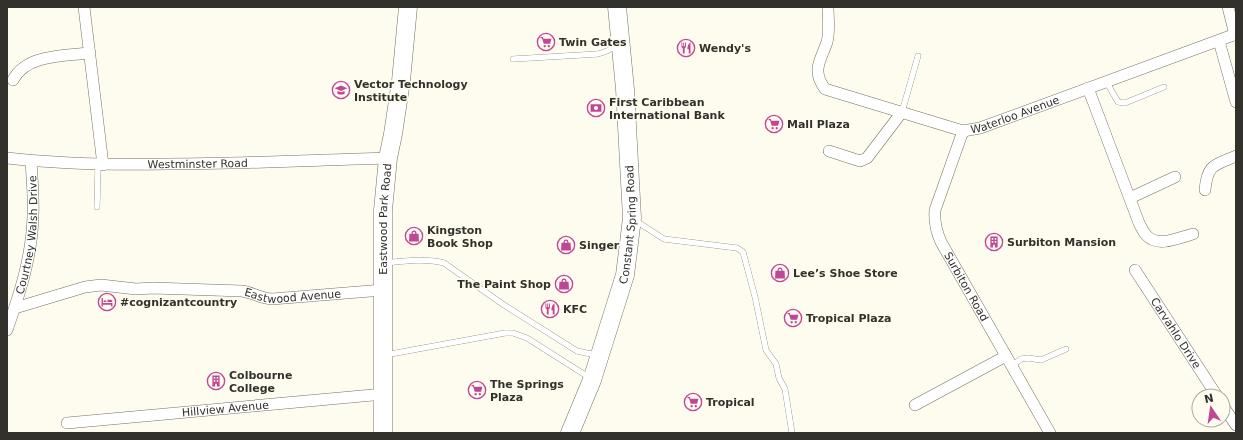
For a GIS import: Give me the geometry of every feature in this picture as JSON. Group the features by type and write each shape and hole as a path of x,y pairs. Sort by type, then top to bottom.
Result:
{"main road":[{"name":"Eastwood Park Road","path":"384,433 383,210 388,158 401,81 408,7"},
{"name":"Constant Spring Road","path":"570,433 592,380 625,275 632,218 626,104 617,7"}],"street":[{"path":"84,7 101,165"},
{"name":"Waterloo Avenue","path":"828,7 827,41 818,67 820,83 825,89 963,131 980,128 1235,35"},
{"path":"1228,7 1235,35"},
{"path":"1219,41 1236,102"},
{"path":"13,80 16,74 24,66 43,58 90,53"},
{"path":"1088,88 1139,224 1147,236 1159,242 1165,242 1193,234"},
{"path":"829,151 860,161 864,160 902,112"},
{"name":"Surbiton Road","path":"963,131 935,210 934,221 936,232 1009,361 1046,432"},
{"path":"1205,190 1208,172 1215,165 1236,156"},
{"name":"Westminster Road","path":"7,158 31,161 101,165 216,164 388,158"},
{"name":"Courtney Walsh Drive","path":"7,330 22,287 30,248 33,216 31,161"},
{"path":"1130,198 1175,177"},
{"name":"Carvahlo Drive","path":"1135,270 1212,388"},
{"name":"Eastwood Avenue","path":"14,308 85,287 101,285 136,289 153,288 242,291 272,299 383,290"},
{"path":"914,405 1009,361"},
{"name":"Hillview Avenue","path":"67,424 384,394"}],"lane":[{"path":"513,59 598,54 607,51 620,42"},
{"path":"902,112 918,56"},
{"path":"1106,81 1118,102 1125,103 1164,88"},
{"path":"97,206 101,165"},
{"path":"632,218 664,239 742,250 755,297 766,350 776,364 779,378 785,389 792,433"},
{"path":"383,263 432,261 444,263 504,305 577,351 591,354 600,353"},
{"path":"383,356 505,333 513,333 527,338 592,380"},
{"path":"1009,361 1028,358 1041,360 1066,349"}],"place":[{"name":"Twin Gates","path":"546,42"},
{"name":"Wendy's","path":"686,48"},
{"name":"Vector Technology Institute","path":"341,90"},
{"name":"First Caribbean International Bank","path":"596,108"},
{"name":"Mall Plaza","path":"774,124"},
{"name":"Kingston Book Shop","path":"414,236"},
{"name":"Surbiton Mansion","path":"994,242"},
{"name":"Singer","path":"566,245"},
{"name":"Lee’s Shoe Store","path":"780,273"},
{"name":"The Paint Shop","path":"564,284"},
{"name":"#cognizantcountry","path":"107,302"},
{"name":"KFC","path":"550,309"},
{"name":"Tropical Plaza","path":"793,318"},
{"name":"Colbourne College","path":"216,381"},
{"name":"The Springs Plaza","path":"477,390"},
{"name":"Tropical","path":"693,402"}]}
